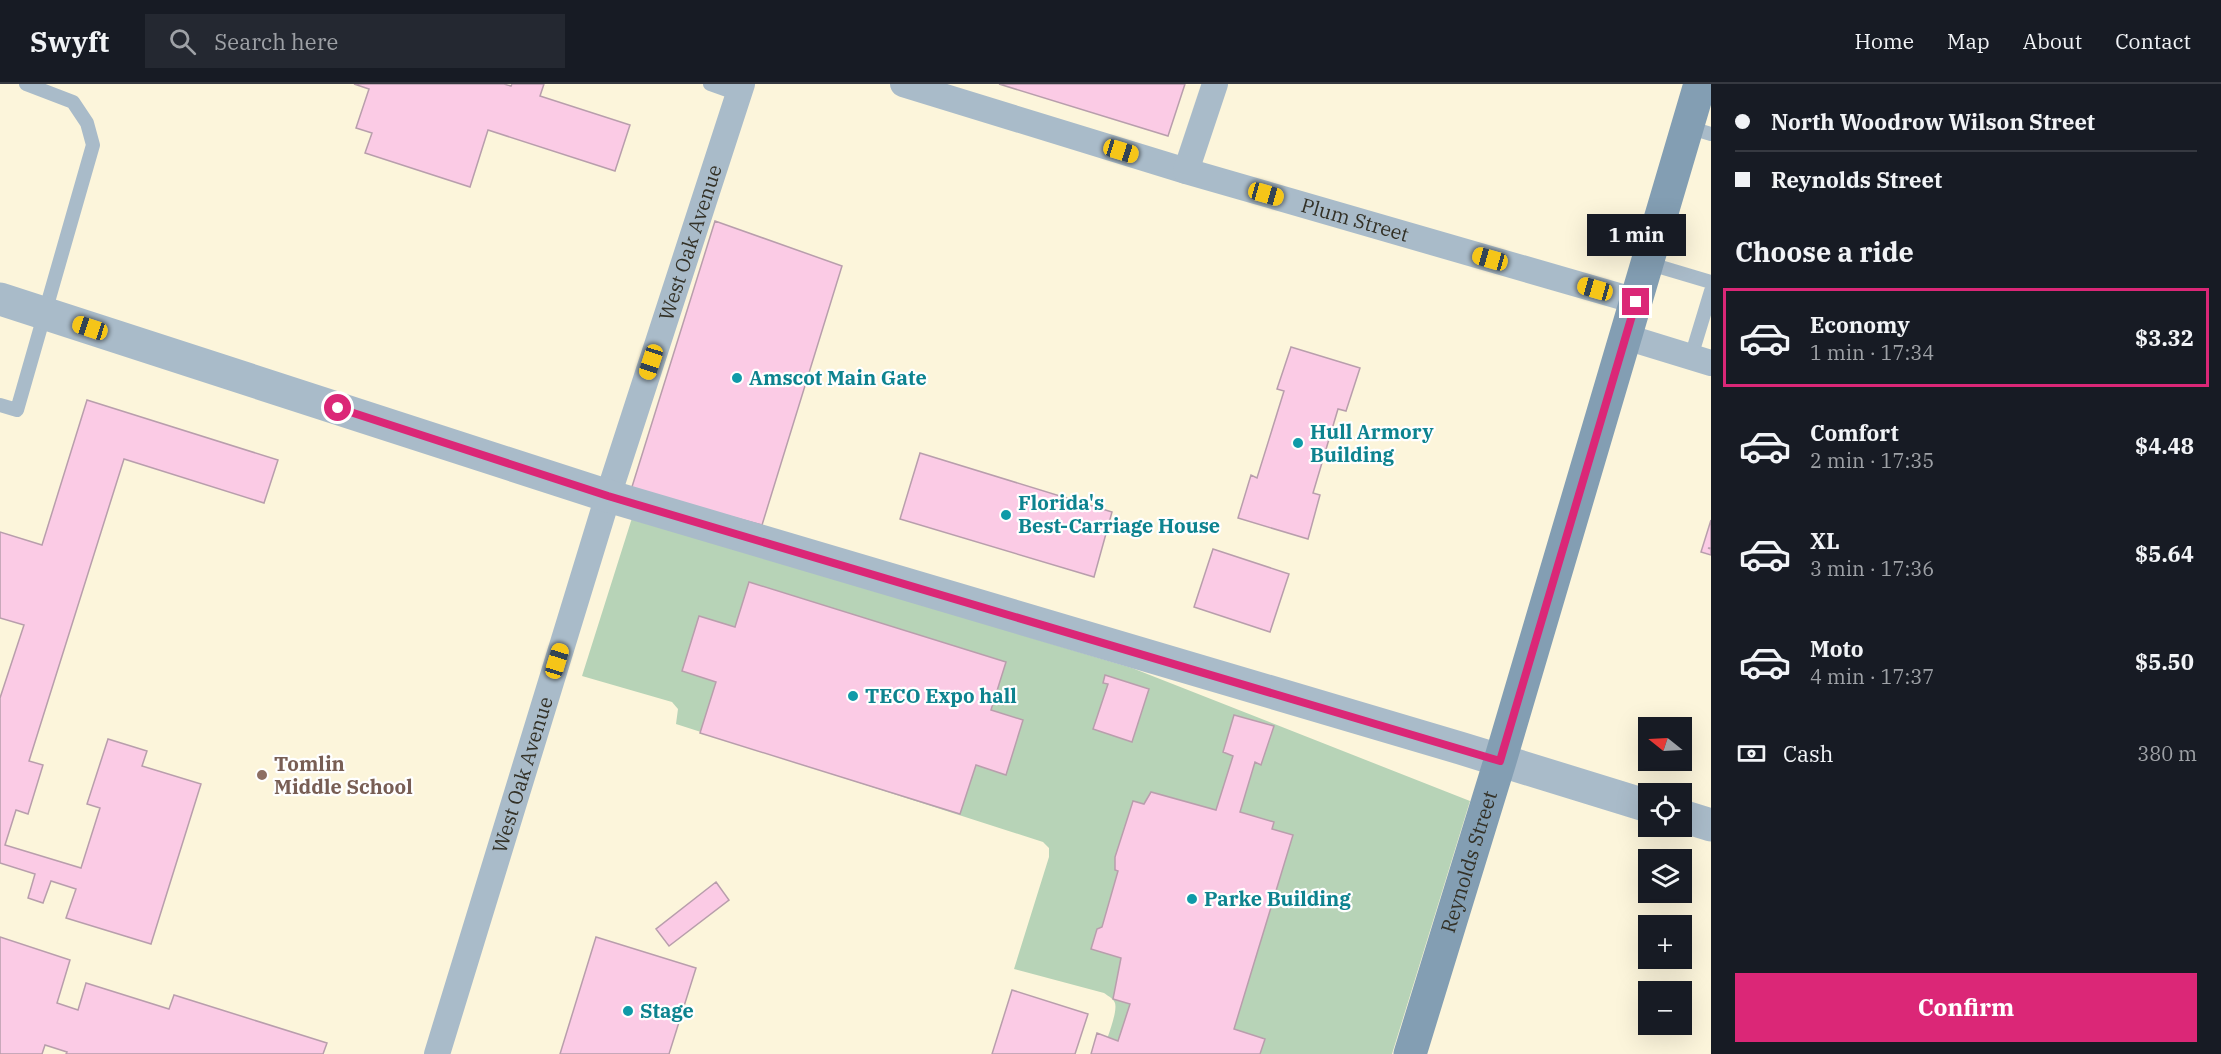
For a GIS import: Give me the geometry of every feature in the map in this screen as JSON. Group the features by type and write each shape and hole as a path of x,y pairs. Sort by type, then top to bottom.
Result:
{"main road":[{"name":"Reynolds Street","path":"1410,1054 1500,761 1647,263 1699,130 1700,84"}],"street":[{"name":"Plum Street","path":"903,84 1186,171 1636,302"},
{"path":"1186,171 1215,84"},
{"name":"West Oak Avenue","path":"437,1054 608,496 740,89"},
{"path":"0,299 608,496 1638,803"},
{"path":"1626,337 1701,360"},
{"path":"1692,819 1711,825"}],"lane":[{"path":"0,405 17,410 93,145 87,123 73,102 26,84"},
{"path":"710,84 740,89"},
{"path":"1647,263 1711,282"},
{"path":"1701,360 1711,291"}],"green space":[{"path":"632,518 1132,668 1470,801 1392,1054 1102,1054 1115,1014 1115,1003 1112,998 1104,993 1014,969 1049,857 1049,848 1043,842 676,724 678,709 672,702 582,676"}],"building":[{"path":"354,84 504,84 511,86 512,84 544,84 540,96 630,125 615,171 488,130 470,187 365,153 372,133 356,128 369,89"},
{"path":"999,84 1185,84 1168,136"},
{"name":"Amscot Main Gate","path":"715,221 842,266 762,525 631,490"},
{"name":"Hull Armory Building","path":"1291,347 1360,368 1346,411 1338,409 1313,493 1320,495 1308,539 1238,518 1251,475 1257,478 1284,391 1277,389"},
{"path":"87,400 278,460 264,503 124,459 29,761 43,765 28,814 16,810 5,845 81,868 100,808 87,804 108,739 147,751 142,766 201,784 151,944 66,918 76,889 51,881 43,903 28,898 35,874 0,863 0,698 24,625 0,618 0,532 42,545"},
{"name":"Florida's Best-Carriage House","path":"920,453 1112,512 1094,577 900,519"},
{"path":"1711,520 1711,548 1708,548 1711,549 1711,555 1701,552"},
{"path":"1213,549 1289,574 1270,632 1194,607"},
{"name":"TECO Expo hall","path":"749,582 1006,662 991,710 1023,720 1006,775 976,765 960,814 700,733 716,682 682,671 699,616 735,627"},
{"path":"1105,675 1149,689 1132,742 1093,729 1108,684 1103,683"},
{"name":"Parke Building","path":"1234,715 1274,726 1261,765 1255,762 1240,812 1274,822 1272,829 1293,835 1234,1029 1265,1039 1260,1054 1091,1054 1097,1033 1118,1041 1130,1004 1113,999 1121,958 1091,949 1097,929 1102,927 1118,871 1115,870 1115,857 1133,801 1144,804 1151,792 1216,810 1233,756 1223,752"},
{"path":"716,882 729,900 669,946 656,929"},
{"path":"0,937 70,960 57,1003 78,1010 86,983 169,1009 174,995 327,1043 323,1054 66,1054 67,1052 45,1045 42,1054 0,1054"},
{"name":"Stage","path":"596,937 696,968 669,1054 560,1054"},
{"path":"1012,990 1088,1014 1075,1054 992,1054"}],"place":[{"name":"Amscot Main Gate","path":"737,378"},
{"name":"Hull Armory Building","path":"1298,443"},
{"name":"Florida's Best-Carriage House","path":"1006,515"},
{"name":"TECO Expo hall","path":"853,696"},
{"name":"Tomlin Middle School","path":"262,775"},
{"name":"Parke Building","path":"1192,899"},
{"name":"Stage","path":"628,1011"}],"route":[{"path":"338,408 608,496 1500,761 1636,302"}]}
